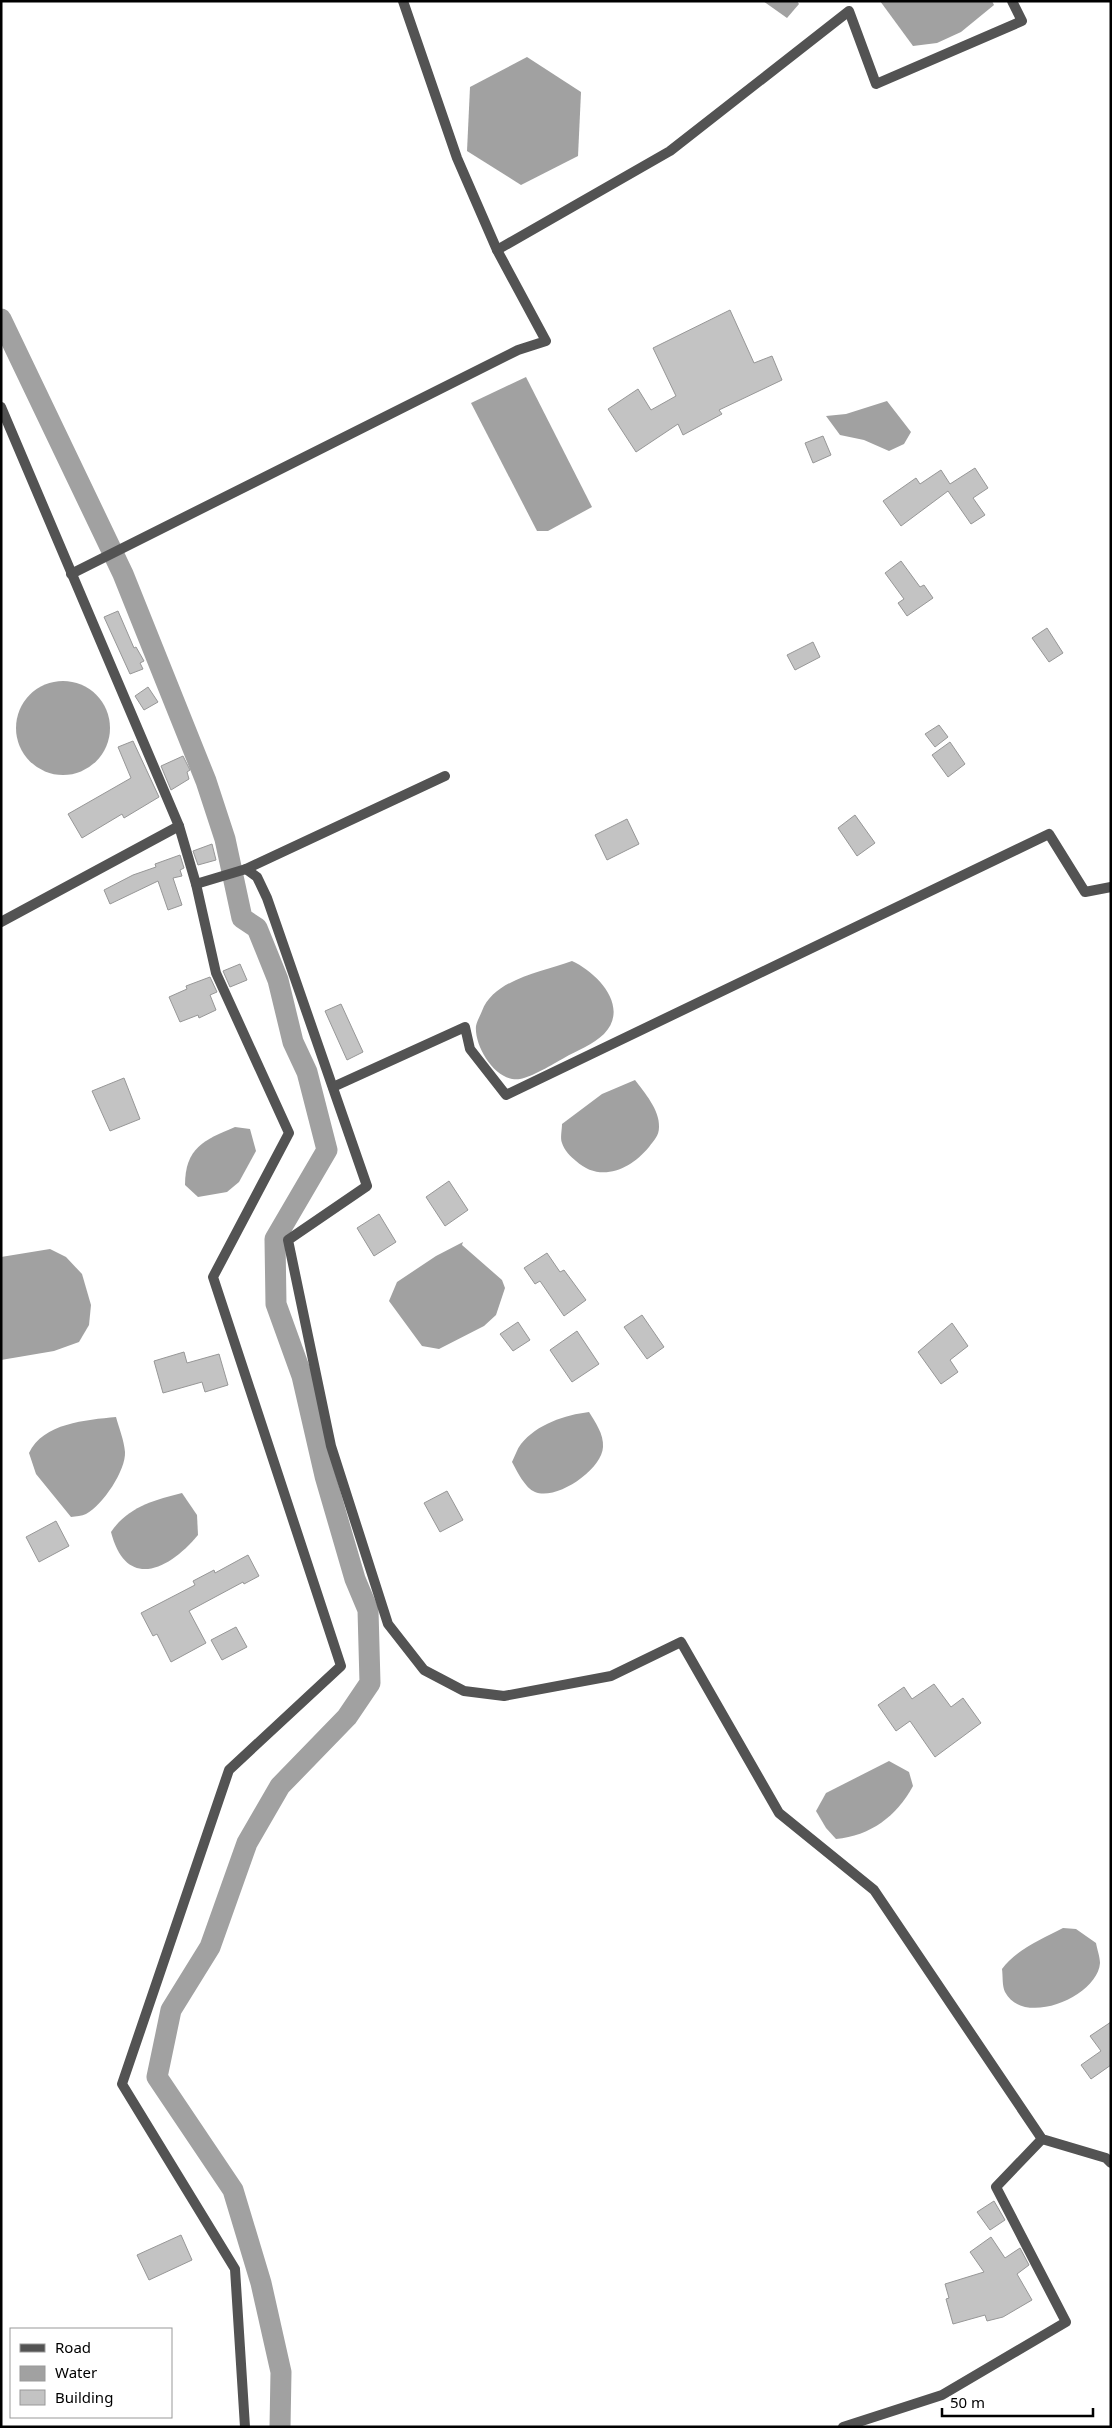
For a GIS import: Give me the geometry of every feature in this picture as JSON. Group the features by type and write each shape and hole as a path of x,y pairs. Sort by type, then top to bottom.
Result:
{"street":[{"path":"71,574 518,350 546,341 497,250 456,158 403,1"},
{"path":"497,250 670,151 849,11 876,84 1022,21 1012,1"},
{"path":"1,407 179,826 199,883 216,973 289,1133 213,1277 341,1666 229,1770 122,2084 235,2269 245,2427"},
{"path":"199,883 246,869 445,776"},
{"path":"1,922 179,826"},
{"path":"334,1087 464,1027 470,1048 506,1095 1049,834 1085,892 1111,886"},
{"path":"246,869 257,877 267,898 367,1186 288,1240 331,1446 388,1624 424,1670 464,1691 504,1696 611,1676 681,1642 779,1813 874,1890 1042,2139 1106,2158 1111,2163"},
{"path":"843,2427 942,2395 1066,2322 996,2187 1042,2139"}],"water":[{"path":"763,1 797,1 799,4 787,18"},
{"path":"880,1 992,1 994,5 961,32 937,43 913,46"},
{"path":"527,57 581,92 578,156 521,185 467,151 470,87"},
{"path":"526,377 592,507 548,531 537,531 471,403"},
{"path":"887,401 911,432 904,444 889,451 864,440 840,435 826,416 846,414"},
{"path":"63,681 81,685 96,695 106,710 110,728 106,746 96,761 81,771 63,775 45,771 30,761 20,746 16,728 20,710 30,695 45,685"},
{"path":"572,961 592,974 607,992 612,1002 614,1013 611,1024 604,1034 595,1041 536,1073 520,1079 511,1079 503,1075 488,1062 476,1034 477,1022 488,1000 497,991 520,978"},
{"path":"635,1080 657,1114 659,1127 656,1138 641,1155 624,1167 605,1172 585,1168 564,1148 561,1139 562,1124 602,1094"},
{"path":"235,1127 250,1129 256,1151 239,1182 227,1192 198,1197 185,1185 188,1162 198,1147 206,1141"},
{"path":"463,1242 462,1245 502,1280 505,1288 496,1315 484,1326 439,1349 422,1346 389,1301 397,1282 436,1256"},
{"path":"50,1249 66,1257 82,1274 91,1305 89,1325 79,1342 54,1351 1,1360 1,1257"},
{"path":"589,1412 599,1428 603,1442 601,1456 595,1465 587,1474 565,1488 544,1494 531,1490 512,1462 521,1444 543,1426 570,1415"},
{"path":"116,1417 125,1452 118,1477 106,1495 93,1509 81,1516 71,1517 36,1474 29,1453 44,1435 55,1429 79,1422"},
{"path":"182,1493 197,1515 198,1535 174,1558 162,1565 149,1569 137,1568 127,1562 118,1551 111,1532 118,1523 125,1516 142,1506"},
{"path":"889,1761 909,1772 913,1786 906,1797 891,1815 871,1829 860,1834 836,1839 826,1828 816,1811 826,1793"},
{"path":"1063,1928 1076,1929 1096,1943 1100,1963 1096,1975 1087,1987 1059,2003 1043,2007 1028,2007 1014,2002 1004,1990 1002,1969 1022,1950"}],"building":[{"path":"730,310 754,363 772,356 782,380 719,410 722,414 683,435 678,424 636,452 608,409 638,389 651,410 676,396 653,348"},
{"path":"823,436 831,455 813,463 805,443"},
{"path":"975,468 988,488 973,498 985,515 971,524 948,491 901,526 883,501 916,478 920,484 941,470 950,484"},
{"path":"901,561 920,587 924,585 933,598 907,616 898,603 904,599 885,573"},
{"path":"118,611 134,648 136,647 144,661 140,663 143,669 130,674 104,617"},
{"path":"1047,628 1063,653 1049,662 1032,638"},
{"path":"813,642 820,657 795,670 787,655"},
{"path":"148,687 158,702 144,710 135,696"},
{"path":"939,725 948,737 935,747 925,734"},
{"path":"133,741 159,797 124,818 122,814 82,838 68,814 131,778 118,747"},
{"path":"950,742 965,764 948,777 932,755"},
{"path":"183,756 190,770 187,772 189,779 171,790 161,766"},
{"path":"855,815 875,843 857,856 838,828"},
{"path":"627,819 639,844 607,860 595,835"},
{"path":"212,844 216,860 198,865 193,851"},
{"path":"180,855 184,868 180,870 182,876 173,878 182,905 168,910 158,881 110,904 104,890 133,875 156,867 155,864"},
{"path":"240,964 247,980 230,987 223,971"},
{"path":"210,977 217,992 210,995 216,1010 199,1018 198,1015 180,1022 169,997 187,989 186,986"},
{"path":"341,1004 363,1052 347,1060 325,1011"},
{"path":"124,1078 140,1119 110,1131 92,1091"},
{"path":"449,1181 468,1210 445,1226 426,1197"},
{"path":"379,1214 396,1242 374,1256 357,1228"},
{"path":"547,1253 560,1272 564,1270 586,1300 564,1316 540,1281 535,1284 524,1268"},
{"path":"642,1315 664,1347 647,1359 624,1327"},
{"path":"518,1322 530,1340 513,1351 500,1334"},
{"path":"952,1323 968,1346 950,1360 958,1372 941,1384 918,1352"},
{"path":"577,1331 599,1364 572,1382 550,1350"},
{"path":"184,1352 187,1363 219,1354 228,1385 205,1392 202,1382 163,1393 154,1361"},
{"path":"447,1491 463,1520 440,1532 424,1503"},
{"path":"56,1521 69,1546 39,1562 26,1537"},
{"path":"248,1555 259,1576 244,1584 243,1582 189,1611 206,1643 171,1662 157,1634 153,1636 141,1613 195,1585 193,1581 214,1570 215,1573"},
{"path":"236,1627 247,1647 222,1660 211,1640"},
{"path":"934,1684 951,1707 963,1698 981,1723 935,1757 910,1721 896,1731 878,1705 904,1687 912,1699"},
{"path":"1111,2022 1111,2065 1091,2079 1081,2065 1101,2051 1090,2036"},
{"path":"994,2201 1005,2220 990,2230 977,2212"},
{"path":"181,2235 192,2260 149,2280 137,2255"},
{"path":"991,2237 1005,2258 1020,2248 1029,2265 1017,2274 1032,2300 1003,2317 987,2321 985,2315 953,2324 946,2299 949,2298 945,2284 984,2272 970,2252"}],"waterway":[{"path":"1,319 123,574 206,781 225,839 242,918 257,928 278,980 293,1042 307,1072 327,1150 275,1239 276,1304 302,1376 325,1476 355,1579 368,1610 370,1683 347,1717 280,1786 247,1843 210,1947 171,2010 157,2077 233,2190 261,2283 281,2372 280,2427"}]}
